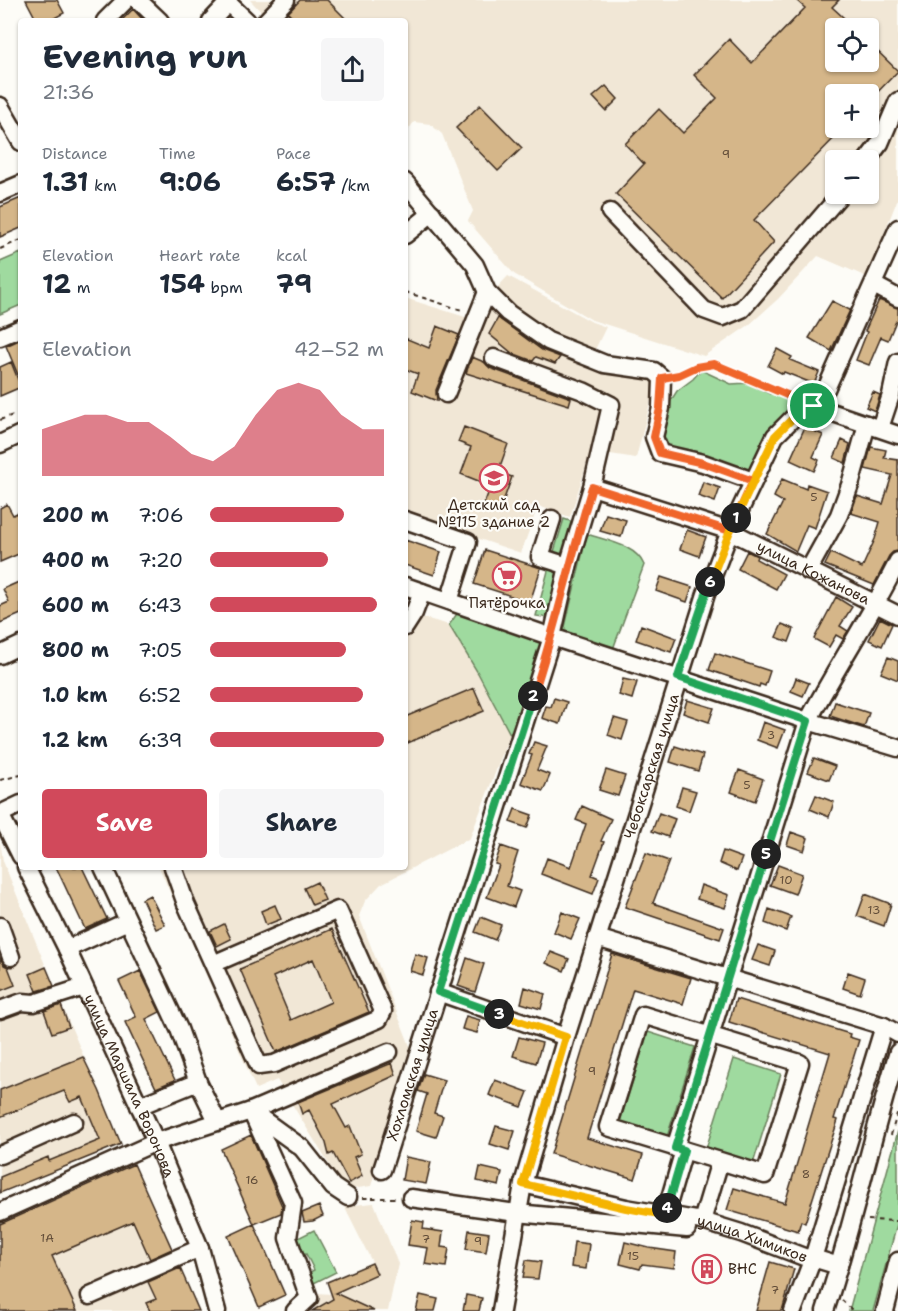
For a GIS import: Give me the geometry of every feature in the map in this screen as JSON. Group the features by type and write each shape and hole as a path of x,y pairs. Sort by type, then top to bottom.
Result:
{"street":[{"path":"108,18 126,0"},
{"path":"138,0 157,18"},
{"path":"269,18 286,0"},
{"path":"213,18 227,1 244,18"},
{"path":"875,150 880,143 898,101"},
{"path":"0,106 18,137"},
{"path":"0,193 18,185"},
{"path":"408,185 475,265 487,292 508,313 548,341 605,364 654,371 662,378 660,408 654,437 660,453 703,463 753,481"},
{"path":"610,212 704,310 723,317 742,309 832,204"},
{"path":"408,233 432,213"},
{"name":"Чебоксарская улица","path":"501,1311 523,1184 566,1037 706,594 730,531 775,436 793,418 813,406 826,390 898,228"},
{"path":"874,285 898,298"},
{"path":"446,394 487,292"},
{"path":"0,337 18,329"},
{"name":"Хохломская улица","path":"382,1170 552,637 568,566 592,487 611,405 583,390 494,358"},
{"path":"808,571 838,515 873,426 891,395 898,362"},
{"path":"813,406 898,435"},
{"path":"0,444 18,435"},
{"name":"улица Кожанова","path":"592,487 730,531 898,615"},
{"path":"552,519 540,557 568,566"},
{"path":"408,521 468,542 449,601"},
{"path":"665,1215 710,1035 808,721 828,683 876,606 898,561"},
{"path":"408,587 808,721 897,745"},
{"path":"408,622 422,592"},
{"path":"0,655 18,646"},
{"path":"18,805 0,814 18,850"},
{"name":"улица Маршала Воронова","path":"28,870 67,949 156,1142 200,1248 217,1311"},
{"path":"105,870 179,1029 198,1082 217,1121"},
{"path":"174,870 186,904 213,964 260,1066 274,1064 379,1019 383,1011 338,910 213,964"},
{"path":"67,949 128,921"},
{"path":"0,926 11,957"},
{"path":"597,938 891,1030 793,1311"},
{"path":"0,1010 22,1002 34,1003 84,987"},
{"path":"438,992 566,1037"},
{"path":"643,1015 710,1035 800,1063 765,1176 608,1127 643,1015"},
{"path":"1,1210 156,1142 251,1111 389,1052"},
{"path":"825,1311 898,1052"},
{"path":"139,1106 198,1082"},
{"path":"251,1111 302,1148 333,1187 348,1197"},
{"path":"251,1111 293,1203 288,1238 309,1298 295,1311"},
{"path":"0,1155 74,1122"},
{"path":"411,1198 517,1213 694,1225 720,1161"},
{"name":"улица Химиков","path":"523,1184 665,1215 694,1225 741,1233 804,1257 813,1257 839,1266"},
{"path":"90,1296 200,1248"},
{"path":"885,1311 898,1261"}],"path":[{"path":"0,249 18,241"},
{"path":"408,293 477,315"},
{"path":"662,378 714,364 813,406"},
{"path":"0,420 18,414"},
{"path":"0,780 18,776"},
{"path":"348,1197 411,1198"},
{"path":"850,1221 898,1221"}],"shaded area":[{"path":"250,0 898,0 898,198 867,277 818,256 778,299 749,325 704,356 592,320 514,274 468,221 473,211 442,134 430,124 414,122 408,130 408,18 267,18"},
{"path":"508,276 592,322 606,327 589,362 615,371 656,380 636,458 591,451 570,517 538,506 521,553 408,515 408,299 481,322 494,291"},
{"path":"408,610 421,617 449,625 478,673 510,734 470,838 381,884 365,901 359,916 412,1051 371,1186 345,1190 277,1080 256,1089 160,870 408,870"},
{"path":"0,841 3,861 46,967 30,974 38,994 54,987 121,1144 0,1193"},
{"path":"134,1164 199,1311 0,1311 0,1224"},
{"path":"374,1203 398,1264 388,1311 314,1311 317,1293 331,1294 327,1282 372,1262 344,1206"}],"green space":[{"path":"18,254 18,306 0,314 0,262"},
{"path":"701,370 731,384 749,383 770,394 775,392 799,402 766,437 750,472 741,467 670,448 663,436 670,402 677,391"},
{"path":"564,519 573,522 564,557 553,555"},
{"path":"587,534 628,548 640,558 644,565 613,649 564,631"},
{"path":"549,567 560,573 549,618 536,616"},
{"path":"459,611 544,644 510,734 478,673 449,625"},
{"path":"648,1032 695,1047 666,1140 619,1125"},
{"path":"734,1059 781,1074 752,1167 705,1152"},
{"path":"898,1131 898,1221 873,1311 849,1311"},
{"path":"314,1230 336,1272 310,1285 305,1275 314,1270 306,1254 298,1257 290,1242"}],"building":[{"path":"26,0 57,0 64,13 55,18 35,18"},
{"path":"300,0 327,0 345,18 293,18 288,13"},
{"path":"796,0 839,0 832,7 844,18 825,18 825,72 879,72 879,53 898,71 879,91 879,84 825,84 825,138 834,138 754,220 774,242 722,298 616,194 644,164 625,144 659,109 683,133 717,98 694,75 729,39 752,63 805,8"},
{"path":"133,9 141,18 124,18"},
{"path":"606,86 618,99 606,111 593,97"},
{"path":"480,105 522,148 498,171 456,128"},
{"path":"18,199 18,229 0,237 0,207"},
{"path":"879,300 898,308 898,321 888,340 881,337 869,365 856,360 867,332 865,331"},
{"path":"832,301 850,310 831,351 809,338"},
{"path":"498,318 542,350 560,357 555,364 536,357 533,361 512,353 489,334"},
{"path":"437,326 459,335 436,390 437,401 412,391 418,374 408,370 408,339 429,348"},
{"path":"18,340 18,375 6,346"},
{"path":"777,349 792,357 790,360 819,372 814,384 784,372 783,374 768,366"},
{"path":"472,357 484,362 490,368 571,398 569,405 466,373"},
{"path":"11,362 18,380 18,388 0,396 0,367"},
{"path":"873,392 880,395 875,411 866,407"},
{"path":"464,427 508,444 498,472 512,477 500,510 484,504 491,486 461,474 471,447 458,442"},
{"path":"805,427 823,435 813,457 819,460 814,471 790,460"},
{"path":"842,440 850,444 845,463 834,458"},
{"path":"871,447 886,450 884,458 898,460 898,551 889,556 874,585 825,565 831,553 862,568 875,539 880,522 851,513 857,496 883,504 892,475 865,469"},
{"path":"782,479 806,489 807,484 827,491 815,528 807,525 796,551 767,534 783,502 774,497"},
{"path":"703,482 720,488 715,502 698,496"},
{"path":"7,504 13,515 18,512 18,554 0,562 0,508"},
{"path":"606,514 626,520 621,537 600,531"},
{"path":"687,530 706,537 699,556 680,549"},
{"path":"408,541 441,552 434,575 408,566"},
{"name":"Пятёрочка","path":"485,550 541,568 530,602 474,584"},
{"path":"747,551 757,556 756,559 784,574 776,589 738,569"},
{"path":"661,577 692,587 687,602 656,591"},
{"path":"18,582 18,615 0,623 0,606 9,602 3,589"},
{"path":"836,597 852,607 840,626 848,631 843,639 836,635 829,647 814,639"},
{"path":"880,618 892,624 882,646 869,640"},
{"path":"782,624 794,629 789,642 776,637"},
{"path":"641,625 676,638 671,652 636,640"},
{"path":"715,653 770,671 765,686 760,684 759,687 709,670"},
{"path":"888,657 898,661 898,680 881,673"},
{"path":"796,678 809,683 803,696 791,691"},
{"path":"623,679 637,682 632,699 619,695"},
{"path":"474,688 484,711 408,743 408,716"},
{"path":"554,698 567,702 560,724 542,718 546,706 551,707"},
{"path":"687,700 714,708 709,722 683,713"},
{"path":"835,702 869,713 864,727 830,716"},
{"path":"614,718 628,722 622,740 608,735"},
{"path":"763,722 785,730 778,748 757,740"},
{"path":"534,742 547,746 537,770 550,775 543,791 521,783 532,755 529,754"},
{"path":"675,746 703,755 698,771 670,762"},
{"path":"814,758 835,766 829,780 808,772"},
{"path":"606,770 625,776 618,796 599,790"},
{"path":"739,770 763,779 755,801 731,792"},
{"path":"682,787 696,791 689,811 676,806"},
{"path":"816,795 834,802 829,817 810,809"},
{"path":"582,806 611,819 601,841 604,842 592,875 599,878 593,894 541,874 547,858 571,867 586,824 576,820"},
{"path":"515,809 532,815 527,828 510,822"},
{"path":"659,813 675,819 668,837 652,831"},
{"path":"791,832 808,838 804,851 787,845"},
{"path":"501,846 518,852 507,886 520,891 514,907 487,897 499,865 495,864"},
{"path":"723,851 742,858 737,871 719,863"},
{"path":"646,853 669,861 653,903 724,928 720,939 625,907"},
{"path":"778,865 802,874 795,894 770,885"},
{"path":"57,870 83,870 107,919 85,929"},
{"path":"317,882 325,900 312,905 304,888"},
{"path":"701,885 729,895 725,908 697,899"},
{"path":"865,894 891,904 884,926 857,916"},
{"path":"150,895 165,925 156,929 142,899"},
{"path":"275,905 281,919 266,925 261,911"},
{"path":"769,909 791,917 786,931 765,923"},
{"path":"562,912 580,919 571,939 554,932"},
{"path":"481,917 501,925 495,940 475,932"},
{"path":"224,924 231,939 217,946 210,931"},
{"path":"332,929 369,1012 276,1052 240,969","holes":["313,959 331,1002 291,1020 273,977"]},
{"path":"758,945 775,951 770,966 752,960"},
{"path":"551,952 569,959 564,971 546,963"},
{"path":"415,954 428,958 423,975 410,971"},
{"path":"612,954 691,978 683,1004 633,989 587,1138 643,1155 635,1179 551,1154"},
{"path":"0,957 4,965 8,967 15,985 0,991"},
{"path":"467,958 484,964 475,992 458,986"},
{"path":"46,967 54,986 37,991 30,974"},
{"path":"140,971 160,1012 146,1019 175,1080 156,1088 125,1022 136,1017 119,981"},
{"path":"848,972 865,978 860,994 843,988"},
{"path":"525,987 545,994 541,1009 521,1003"},
{"path":"736,999 850,1034 849,1037 859,1040 834,1119 838,1120 805,1223 801,1221 798,1231 727,1210 734,1188 785,1203 830,1053 729,1022"},
{"path":"61,1005 69,1027 52,1033 44,1011"},
{"path":"466,1016 480,1020 477,1033 462,1029"},
{"path":"519,1037 542,1043 536,1063 513,1056"},
{"path":"83,1057 121,1144 0,1193 0,1177 48,1157 49,1161 100,1140 82,1097 70,1102 64,1091 0,1117 0,1090"},
{"path":"392,1063 396,1075 333,1104 346,1128 350,1126 361,1154 354,1157 362,1176 349,1183 333,1153 329,1155 326,1143 309,1110 302,1114 298,1102"},
{"path":"424,1074 444,1080 434,1113 443,1116 436,1137 416,1131 427,1094 418,1091"},
{"path":"495,1080 528,1092 522,1107 489,1095"},
{"path":"496,1126 515,1131 509,1150 490,1144"},
{"path":"251,1135 282,1206 281,1213 254,1224 221,1149"},
{"path":"406,1157 431,1162 426,1184 402,1180"},
{"path":"134,1164 172,1249 150,1259 133,1221 52,1256 77,1311 0,1311 0,1224"},
{"path":"480,1167 502,1172 499,1186 477,1181"},
{"path":"319,1206 323,1216 304,1222 302,1213"},
{"path":"412,1220 424,1222 423,1229 443,1232 441,1247 449,1248 446,1267 425,1264 428,1248 408,1245"},
{"path":"254,1224 285,1295 259,1307 228,1236"},
{"path":"469,1230 489,1233 486,1252 466,1249"},
{"path":"574,1242 589,1244 586,1269 571,1267"},
{"path":"625,1242 676,1252 674,1268 642,1264 640,1269 620,1264"},
{"path":"526,1260 541,1262 538,1279 523,1278"},
{"path":"770,1262 794,1269 782,1311 756,1311"},
{"path":"372,1263 377,1274 335,1293 374,1311 312,1311 333,1299 327,1282"},
{"path":"180,1268 199,1311 150,1311 146,1303 156,1299 148,1282"},
{"path":"420,1295 438,1299 435,1311 416,1311"},
{"path":"466,1295 482,1298 479,1311 463,1311"}],"place":[{"name":"Детский сад №115 здание 2","path":"494,478"},
{"name":"Пятёрочка","path":"507,576"},
{"name":"ВНС","path":"707,1269"}],"route":[{"path":"714,364 813,406 793,418 775,436 720,555 678,677 808,721 675,1148 684,1150 665,1215 523,1184 566,1037 438,992 552,637 568,566 592,487 730,531 753,481 703,463 660,453 654,437 660,408 662,378 714,364"}]}
